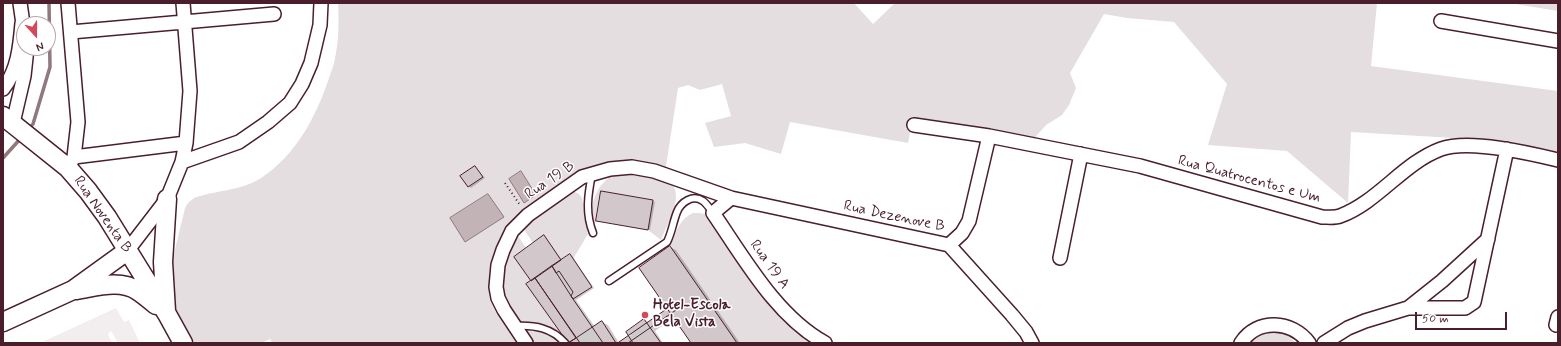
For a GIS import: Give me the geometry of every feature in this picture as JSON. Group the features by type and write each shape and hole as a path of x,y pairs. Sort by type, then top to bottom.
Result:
{"street":[{"path":"20,3 22,16"},
{"path":"68,3 78,122 71,163 186,143"},
{"path":"166,314 163,262 168,199 182,162 186,143 190,91 183,3"},
{"path":"182,162 239,142 268,122 290,102 302,84 311,63 320,24 321,3"},
{"path":"71,32 274,14"},
{"path":"1442,21 1558,42"},
{"path":"3,89 16,66 18,56"},
{"path":"16,126 26,56"},
{"name":"Rua Quatrocentos e Um","path":"914,125 989,136 1140,166 1322,217 1339,216 1358,207 1419,160 1442,149 1463,145 1507,150 1558,160"},
{"name":"Rua Noventa B","path":"16,126 71,163 88,191 107,217 183,343"},
{"path":"949,245 962,233 969,221 989,136"},
{"path":"1324,343 1348,328 1365,321 1408,308 1465,308 1474,302 1507,150"},
{"path":"1060,258 1081,154"},
{"name":"Rua 19 B","path":"526,343 504,310 498,298 496,287 498,265 507,240 515,227 528,215 574,182 592,174 610,169 642,168 731,198"},
{"path":"713,213 731,198"},
{"name":"Rua Dezenove B","path":"731,198 949,245 1026,332 1032,343"},
{"path":"3,322 73,290 127,252 168,199"},
{"name":"Rua 19 A","path":"713,213 775,301 799,326 825,343"},
{"path":"1408,308 1442,281 1488,239"},
{"path":"73,290 111,284 127,286 138,291 166,314"},
{"path":"1241,343 1245,337 1253,331 1265,326 1278,325 1294,329 1309,343"}],"lane":[{"path":"592,174 587,211 592,233"},
{"path":"610,280 667,242 679,208 688,200 697,198 703,201 713,213"},
{"path":"514,326 532,326 546,329 558,336 565,343"}],"path":[{"path":"505,183 528,215"}],"shaded area":[{"path":"338,3 854,3 873,24 895,3 1377,3 1371,66 1558,91 1558,152 1505,141 1351,132 1348,203 1287,151 1208,145 1227,84 1174,22 1127,18 1104,14 1070,73 1076,88 1069,105 1062,115 1046,125 1032,141 913,117 908,143 790,122 781,154 745,143 714,147 705,123 731,116 722,84 700,90 688,85 678,88 665,173 604,169 516,222 495,257 491,270 489,292 490,301 497,315 517,343 272,343 270,339 262,343 186,343 176,324 170,270 185,208 194,198 237,188 261,178 285,158 294,147 311,121 318,107 333,66 338,37"},
{"path":"1509,3 1558,3 1558,11"},
{"path":"625,169 670,181 674,187 676,202 671,218 661,240 648,230 653,200 601,191 596,221 593,226 592,207 597,191 608,178"},
{"path":"521,171 536,195 524,203 509,179"},
{"path":"573,191 579,194 582,198 588,234 573,259 570,254 561,260 544,236 533,243 521,225 567,192"},
{"path":"488,194 504,217 465,242 450,218"},
{"path":"693,213 712,215 746,265 820,343 737,343 670,246 681,223"},
{"path":"515,231 526,248 514,257 531,281 526,284 568,343 528,343 519,331 497,282"},
{"path":"116,308 124,322 129,320 140,343 118,343 111,331 108,334 112,343 40,343"},
{"path":"1279,328 1296,343 1247,343 1252,336"}],"building":[{"path":"475,166 483,177 468,187 460,176"},
{"path":"601,191 653,200 648,230 596,221"},
{"path":"544,235 561,260 531,281 514,257"},
{"path":"670,246 737,343 691,343 639,268"},
{"path":"570,254 592,287 573,299 552,266"},
{"path":"552,266 556,273 559,271 573,292 571,296 603,343 580,343 535,278"},
{"path":"535,278 576,338 568,343 526,284"},
{"path":"673,305 676,310 628,343 618,343"},
{"path":"644,319 661,343 633,343 626,332"},
{"path":"602,321 616,343 568,343 576,338"}],"waterway":[{"path":"28,130 33,124 50,67 49,3"},
{"path":"3,158 21,138"}],"place":[{"name":"Hotel-Escola Bela Vista","path":"645,315"}]}
